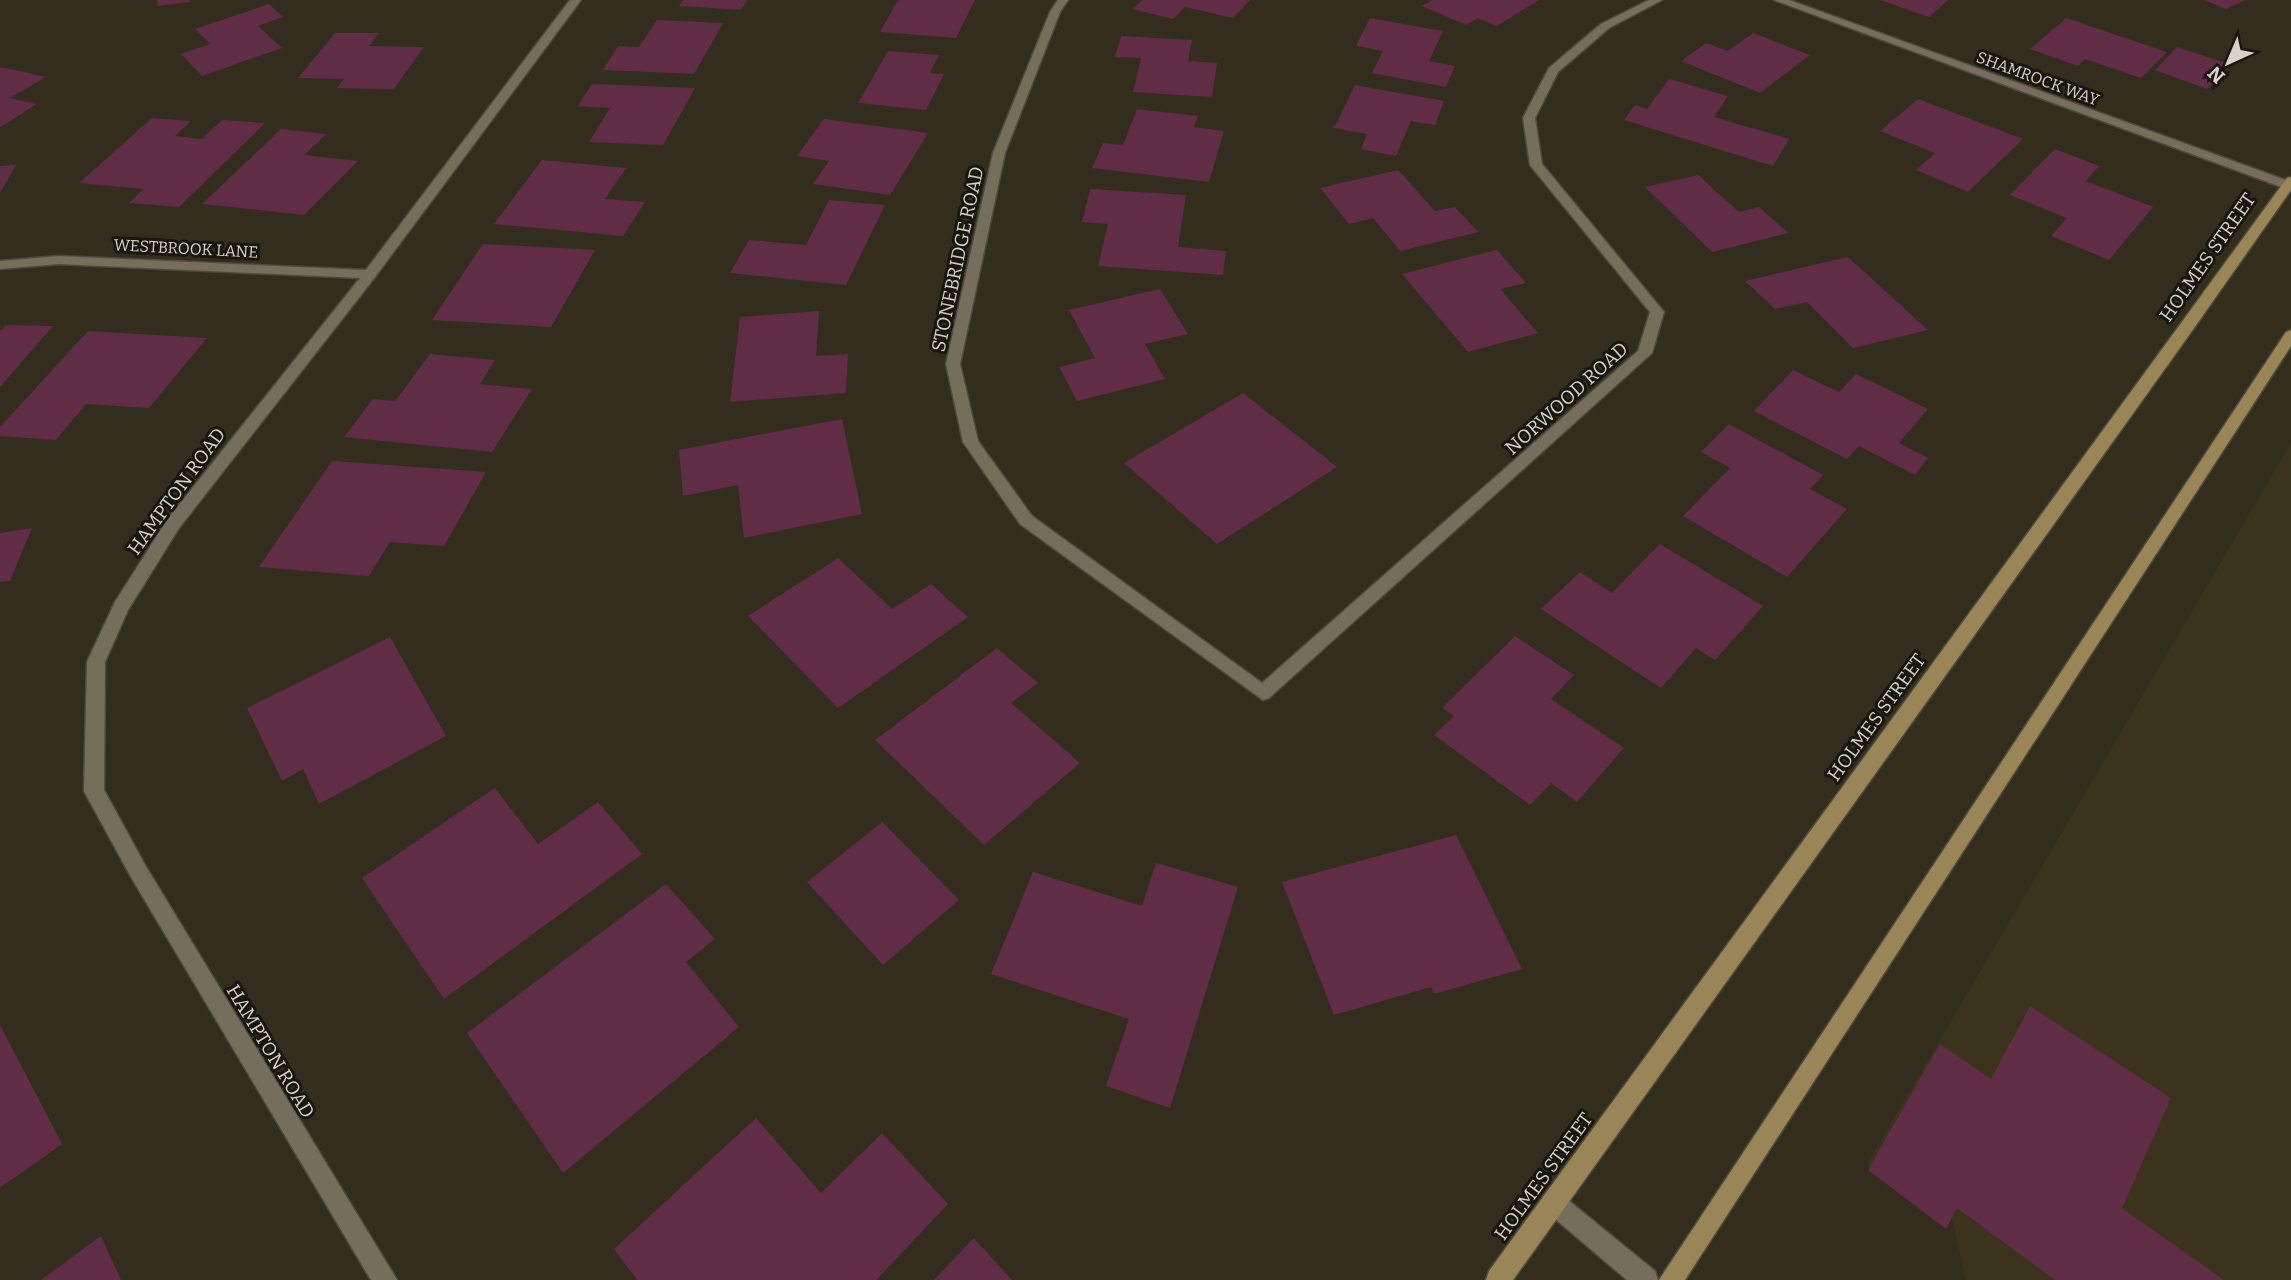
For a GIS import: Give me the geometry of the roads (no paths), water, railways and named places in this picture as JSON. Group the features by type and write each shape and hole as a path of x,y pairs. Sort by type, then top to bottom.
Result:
{"main road":[{"name":"HOLMES STREET","path":"1498,1280 2182,335 2289,183"},
{"path":"1671,1280 2291,335"}],"street":[{"name":"HAMPTON ROAD","path":"385,1280 138,872 94,791 96,663 121,607 173,524 370,274 576,0"},
{"name":"STONEBRIDGE ROAD","path":"1063,0 1055,12 999,153 953,364 971,442 1027,520 1263,693"},
{"name":"NORWOOD ROAD","path":"1263,693 1645,354 1657,312 1536,165 1529,118 1553,70 1605,26 1657,0"},
{"name":"SHAMROCK WAY","path":"1779,0 2289,183"},
{"name":"WESTBROOK LANE","path":"0,265 60,260 370,274"},
{"path":"1555,1204 1646,1280"}]}
